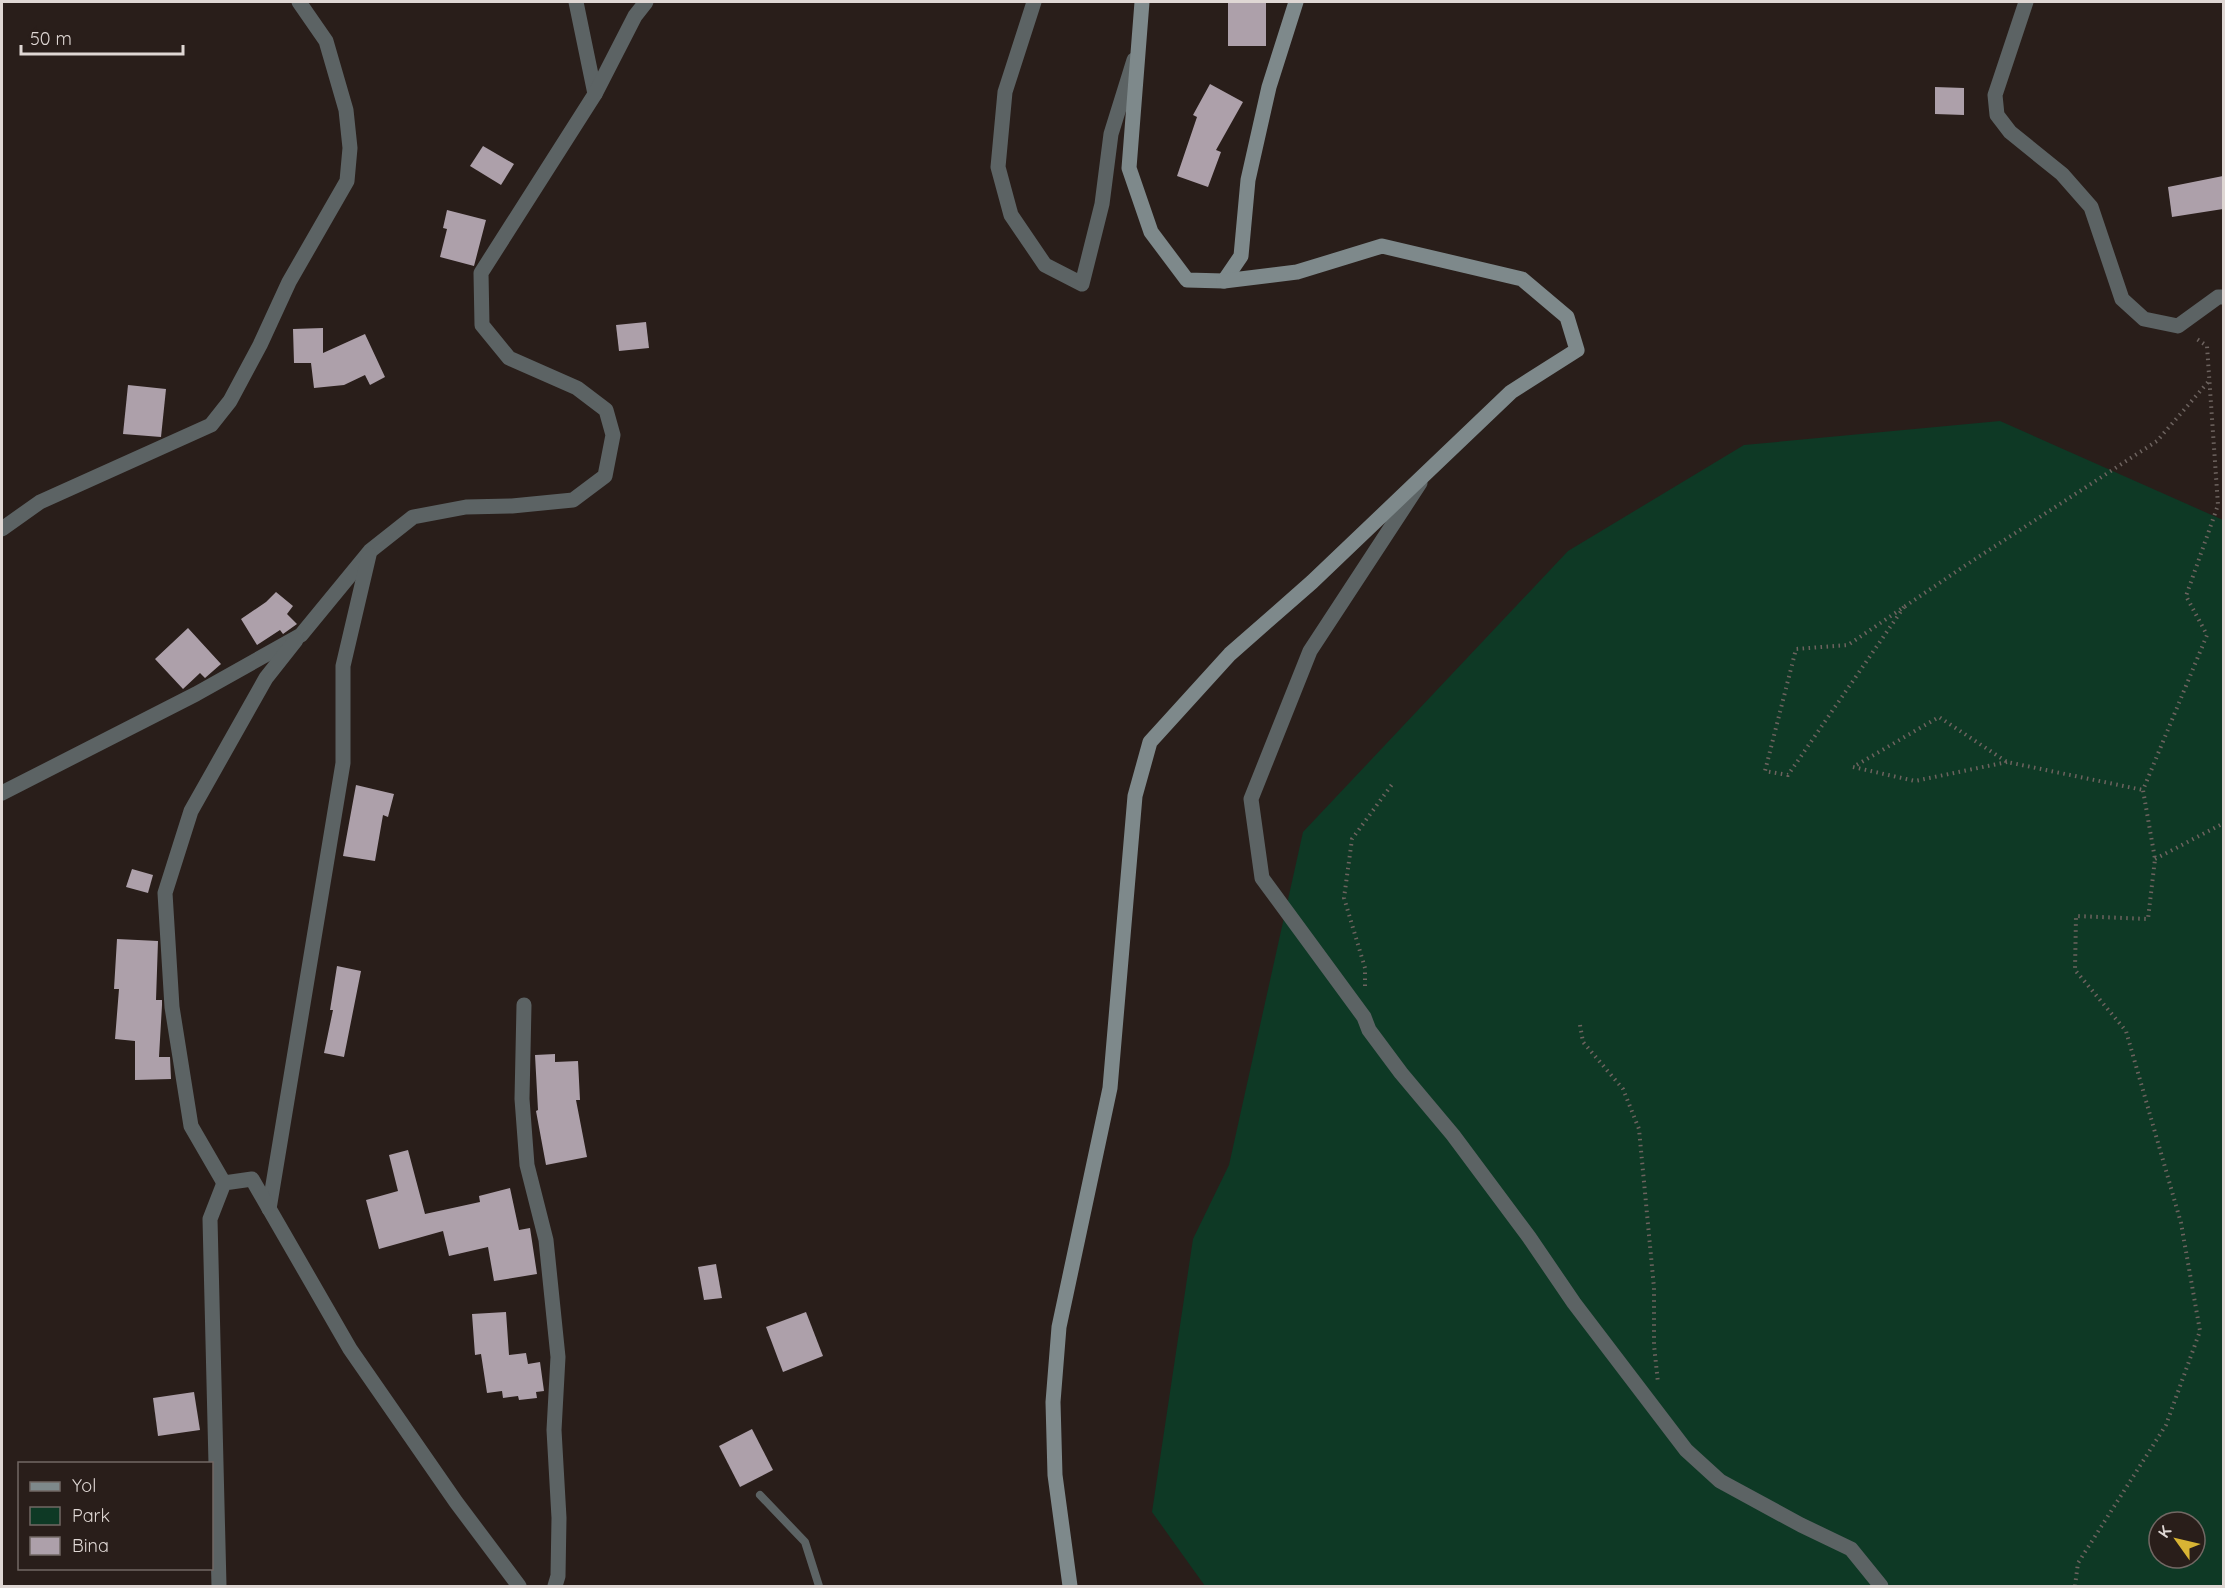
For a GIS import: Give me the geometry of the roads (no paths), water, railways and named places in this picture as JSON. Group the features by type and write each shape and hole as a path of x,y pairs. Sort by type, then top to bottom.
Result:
{"street":[{"path":"2,530 40,502 211,425 230,401 260,345 289,282 347,181 350,148 346,110 326,41 299,2"},
{"path":"576,2 595,94"},
{"path":"224,1183 190,1126 172,1007 165,893 191,811 266,678 370,551 412,517 466,507 512,506 573,500 605,476 613,435 606,410 578,388 509,358 482,325 481,273 595,94 635,16 646,2"},
{"path":"1034,2 1005,92 998,166 1011,215 1045,265 1082,284 1102,204 1111,134 1139,46"},
{"path":"1070,1587 1055,1475 1053,1402 1059,1327 1110,1088 1135,796 1150,742 1230,654 1312,582 1510,392 1577,350 1567,317 1522,279 1382,246 1297,272 1224,281 1187,280 1151,232 1129,168 1142,2"},
{"path":"1224,281 1241,256 1248,180 1269,87 1296,2"},
{"path":"2026,2 1995,95 1997,115 2010,132 2062,174 2091,207 2122,299 2144,319 2178,326 2217,297 2223,297"},
{"path":"1429,469 1310,651 1251,800 1262,878 1364,1017 1369,1030 1401,1073 1454,1135 1574,1303 1686,1450 1720,1481 1851,1549 1881,1587"},
{"path":"269,1209 343,763 343,666 370,551"},
{"path":"2,793 196,694 301,635"},
{"path":"524,1005 522,1099 528,1164 546,1240 558,1357 554,1430 559,1518 558,1576 555,1587"},
{"path":"224,1183 252,1179 350,1349 456,1502 519,1587"},
{"path":"219,1587 210,1219 224,1183"}],"lane":[{"path":"760,1495 805,1542 819,1587"}]}
